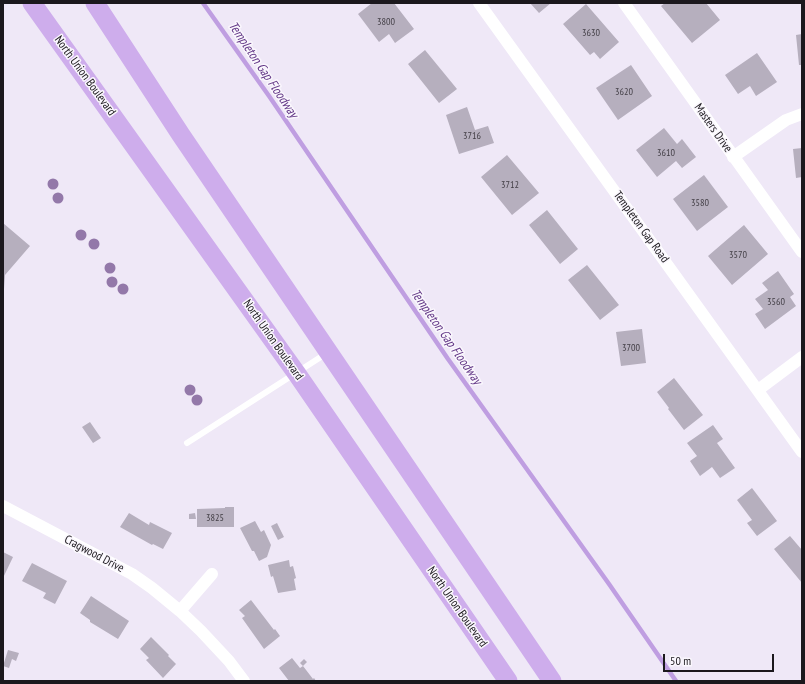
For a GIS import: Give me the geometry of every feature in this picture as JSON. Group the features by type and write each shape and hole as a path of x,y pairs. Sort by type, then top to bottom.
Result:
{"main road":[{"name":"North Union Boulevard","path":"32,3 297,374 508,681"},
{"path":"95,3 181,135 552,681"}],"street":[{"name":"Templeton Gap Road","path":"479,3 802,452"},
{"name":"Masters Drive","path":"624,3 802,252"},
{"path":"733,157 786,120 802,114"},
{"path":"758,390 802,357"},
{"name":"Cragwood Drive","path":"3,506 132,574 180,611 229,661 244,681"},
{"path":"180,611 212,574"}],"lane":[{"path":"187,443 297,374 329,352"}],"building":[{"path":"372,3 394,3 414,29 395,43 389,34 379,42 358,14"},
{"path":"530,3 551,3 539,13"},
{"path":"665,3 706,3 720,20 692,43 661,6"},
{"path":"586,4 619,42 600,59 594,52 590,55 563,24"},
{"path":"802,34 802,65 799,65 796,35"},
{"path":"425,50 457,89 439,103 408,64"},
{"path":"757,53 777,82 756,96 750,86 738,94 725,75"},
{"path":"631,65 652,96 618,120 596,88"},
{"path":"467,107 475,130 488,126 494,143 459,154 446,115"},
{"path":"664,128 677,144 682,139 696,157 682,168 676,161 657,177 636,150"},
{"path":"802,148 802,177 796,178 793,149"},
{"path":"507,155 539,193 512,215 481,177"},
{"path":"704,175 728,207 697,231 673,199"},
{"path":"547,210 578,249 560,264 529,225"},
{"path":"3,223 30,246 5,275 4,289 3,288"},
{"path":"744,225 768,254 732,285 708,256"},
{"path":"587,265 619,305 600,320 568,280"},
{"path":"778,271 794,294 790,297 796,306 765,329 755,314 763,309 755,299 768,290 762,283"},
{"path":"642,329 646,363 621,366 616,332"},
{"path":"674,378 703,415 684,430 657,392"},
{"path":"90,422 101,438 93,443 82,427"},
{"path":"713,425 723,439 717,443 735,468 720,478 712,467 700,476 690,461 697,456 687,443"},
{"path":"752,488 777,521 757,536 747,523 752,520 737,500"},
{"path":"234,507 234,527 197,527 197,509"},
{"path":"129,513 149,525 150,522 172,533 163,549 153,544 152,545 120,527"},
{"path":"195,513 196,519 189,519 189,514"},
{"path":"255,521 261,532 264,530 271,545 267,557 259,561 240,528"},
{"path":"277,523 284,537 278,540 271,526"},
{"path":"790,536 802,550 802,583 774,549"},
{"path":"3,552 13,557 3,578"},
{"path":"289,560 290,567 293,566 296,578 294,579 296,590 278,593 273,576 271,577 268,565"},
{"path":"32,563 67,581 55,604 43,598 46,593 22,581"},
{"path":"91,596 129,621 118,639 90,622 90,620 80,613"},
{"path":"251,600 280,636 264,649 242,618 245,616 239,610"},
{"path":"151,637 176,664 163,678 146,660 149,658 140,649"},
{"path":"8,650 19,653 16,661 12,659 9,668 3,666"},
{"path":"292,658 300,668 303,666 316,681 289,681 279,668"},
{"path":"304,659 307,662 303,666 300,663"}],"waterway":[{"name":"Templeton Gap Floodway","path":"203,3 269,96 448,359 609,584 676,681"}]}
